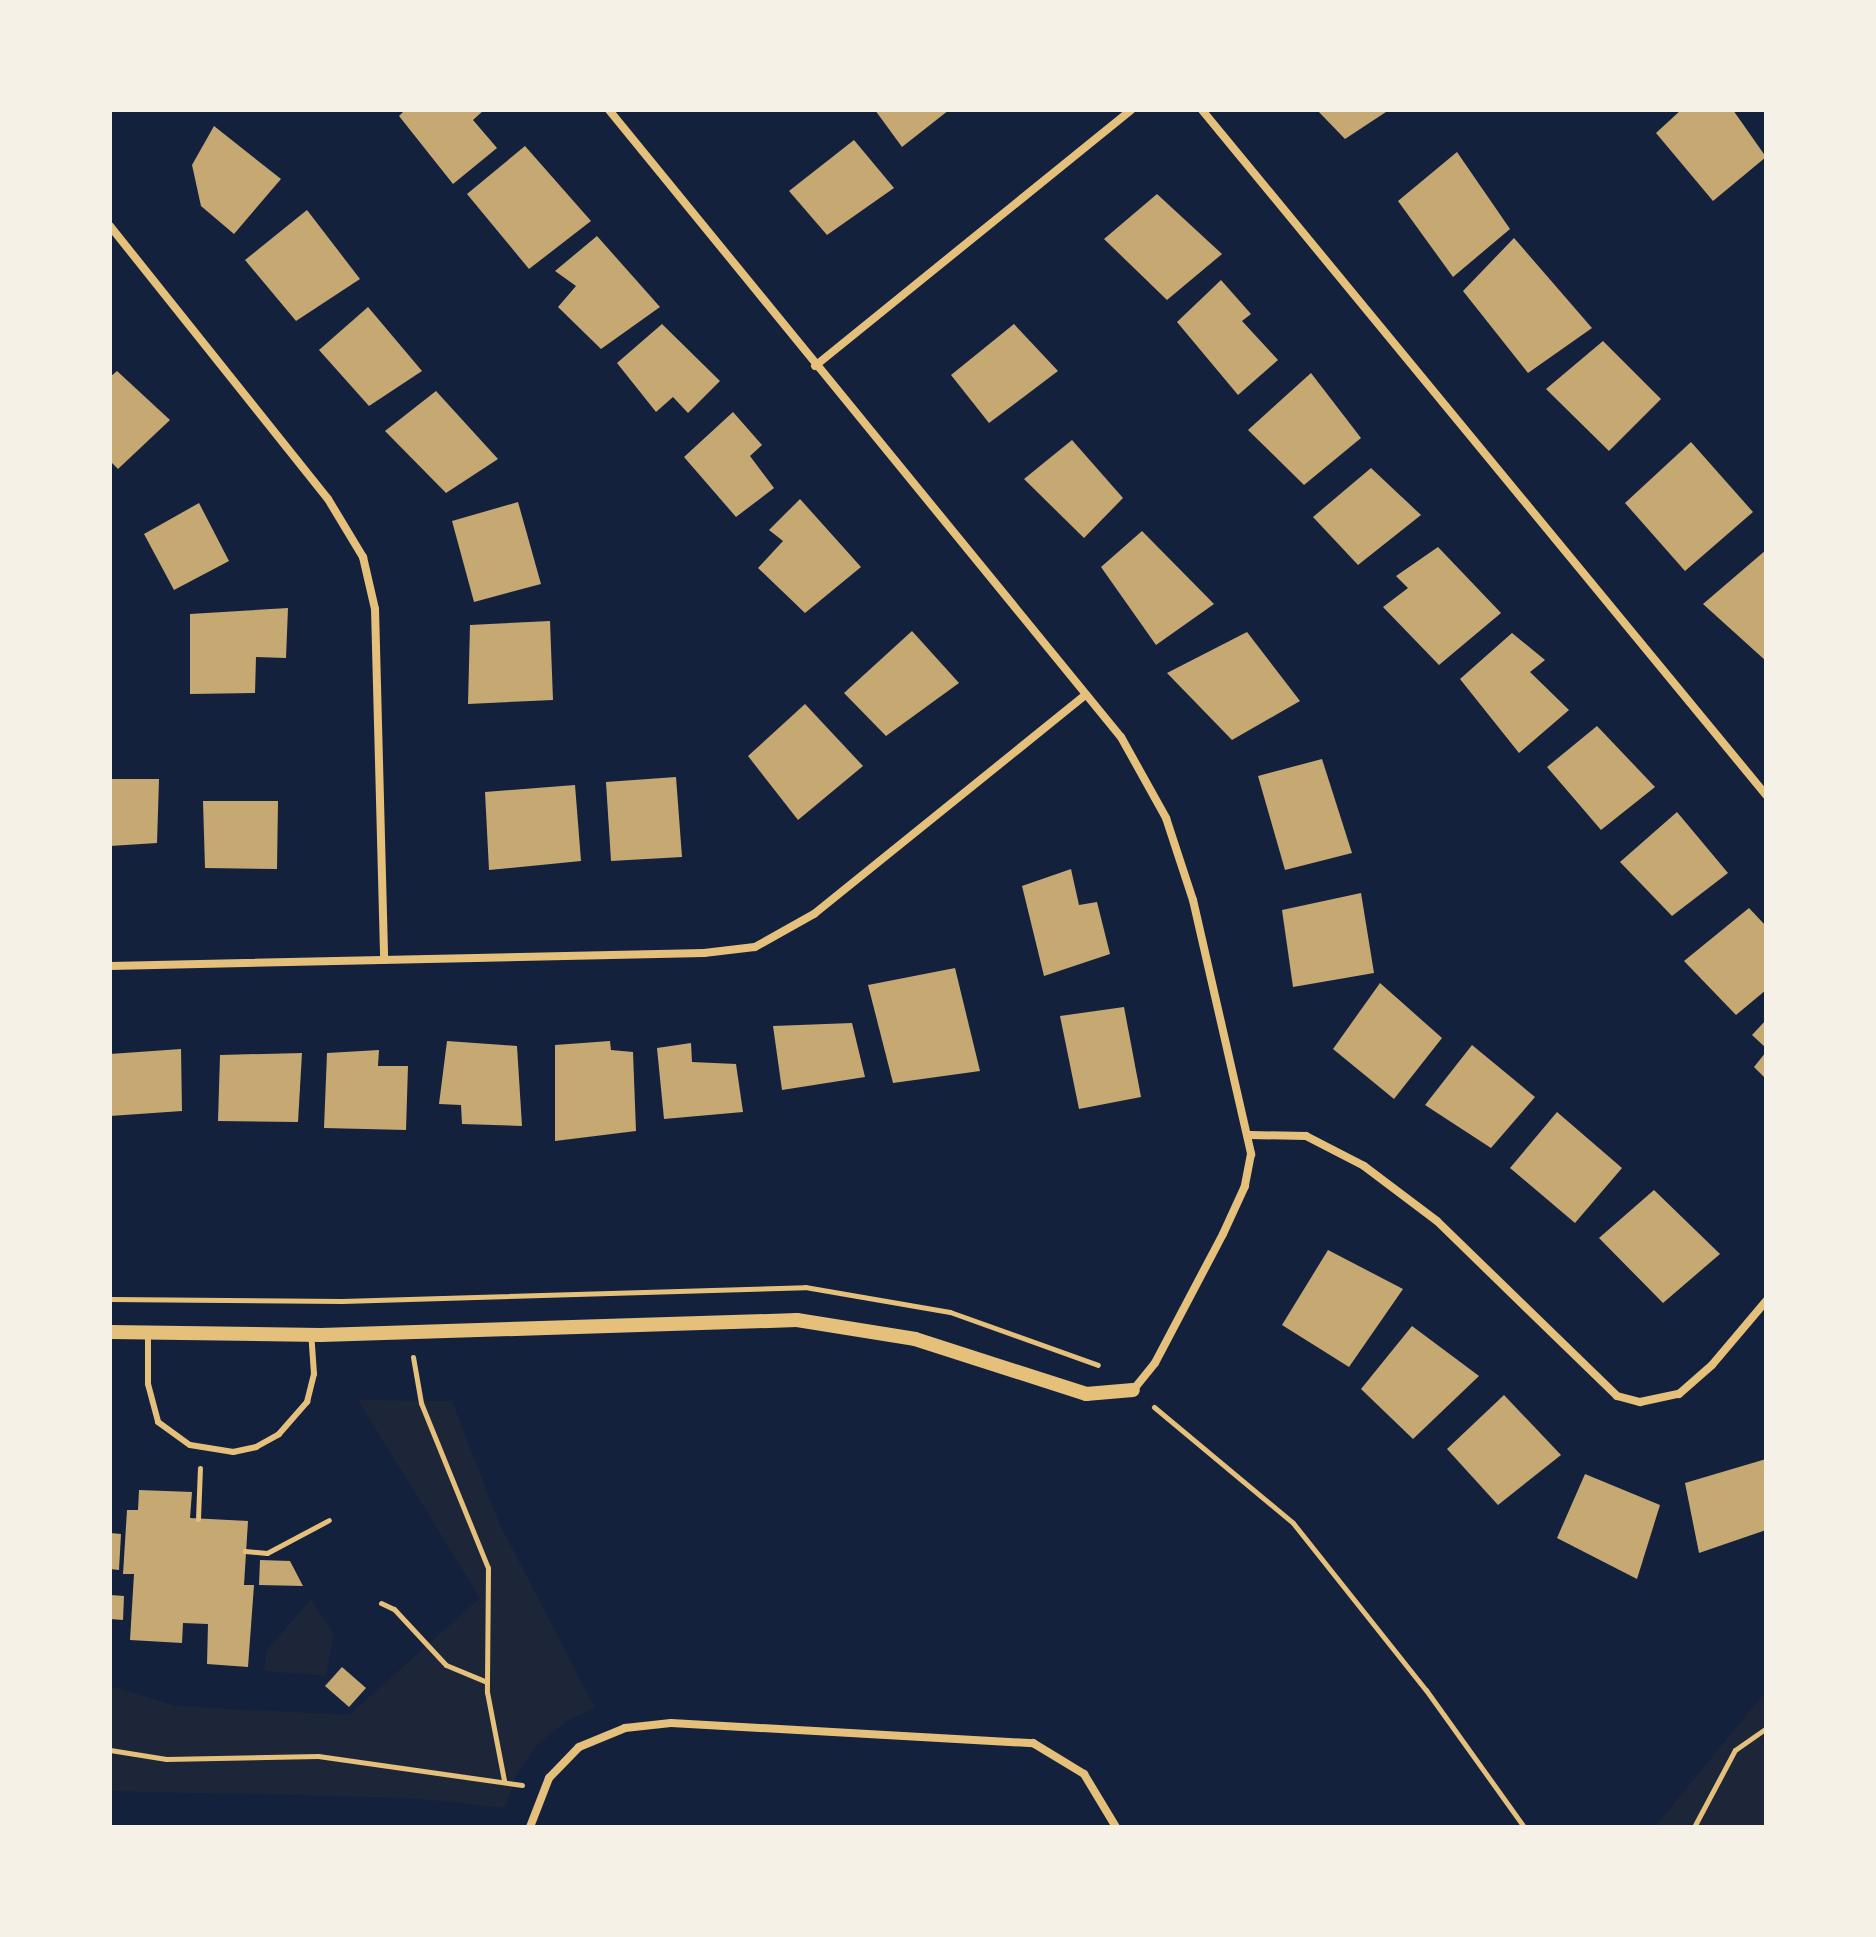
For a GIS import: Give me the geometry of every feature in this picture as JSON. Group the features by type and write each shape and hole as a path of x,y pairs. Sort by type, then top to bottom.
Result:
{"street":[{"path":"110,1332 311,1335 797,1320 903,1336 1086,1394 1133,1390 1155,1363 1241,1196 1250,1164 1250,1135 1177,845 1135,756 609,110"},
{"path":"815,366 1131,110"},
{"path":"1202,110 1766,795"},
{"path":"110,226 328,499 363,557 375,609 384,960"},
{"path":"110,966 715,953 778,939 1085,695"},
{"path":"1250,1135 1306,1136 1364,1166 1459,1241 1617,1396 1640,1402 1679,1394 1712,1365 1766,1301"},
{"path":"530,1827 542,1790 569,1755 592,1739 655,1723 1033,1743 1084,1774 1116,1827"}],"lane":[{"path":"148,1334 148,1384 154,1415 167,1433 201,1448 244,1451 291,1423 313,1381 311,1335"}],"path":[{"path":"411,1333 421,1403 478,1534 488,1568 487,1682 504,1780"},
{"path":"1133,1390 1221,1457 1293,1523 1426,1690 1524,1827"},
{"path":"198,1519 201,1448"},
{"path":"245,1551 267,1553 329,1520"},
{"path":"381,1603 394,1609 446,1665 487,1682"},
{"path":"1694,1827 1720,1770 1735,1750 1766,1728"},
{"path":"110,1750 178,1760 318,1756 504,1780 542,1790"}],"shaded area":[{"path":"358,1400 452,1401 499,1523 595,1708 568,1720 537,1745 516,1776 505,1808 412,1798 110,1791 110,1686 176,1706 349,1715 480,1598"},
{"path":"311,1599 334,1634 326,1676 264,1671 267,1650"},
{"path":"1766,1691 1766,1827 1655,1827"}],"building":[{"path":"405,110 484,110 473,120 497,148 453,184 399,116"},
{"path":"875,110 949,110 902,147"},
{"path":"1317,110 1389,110 1345,139"},
{"path":"1681,110 1733,110 1766,157 1713,201 1656,133"},
{"path":"214,126 281,179 234,234 201,206 192,165"},
{"path":"854,140 894,188 827,235 789,191"},
{"path":"525,146 591,221 529,269 467,194"},
{"path":"1457,152 1510,229 1453,277 1398,201"},
{"path":"1157,194 1222,254 1167,300 1104,239"},
{"path":"307,210 360,279 296,321 245,260"},
{"path":"597,236 660,307 601,349 558,307 576,286 555,271"},
{"path":"1514,238 1592,328 1528,373 1463,291"},
{"path":"1221,280 1251,314 1242,321 1278,360 1238,395 1177,322"},
{"path":"368,307 422,371 369,406 319,350"},
{"path":"662,324 720,381 688,413 673,397 656,412 617,363"},
{"path":"1014,324 1058,371 989,423 951,375"},
{"path":"1603,341 1661,399 1609,451 1546,389"},
{"path":"117,371 170,420 118,469 110,461 110,377"},
{"path":"1311,373 1361,438 1304,485 1248,430"},
{"path":"436,391 498,459 446,493 385,431"},
{"path":"733,412 762,445 750,456 774,488 736,517 684,457"},
{"path":"1072,440 1123,498 1084,538 1024,479"},
{"path":"1691,442 1753,512 1685,571 1625,503"},
{"path":"1371,468 1421,515 1358,565 1313,517"},
{"path":"800,499 861,567 805,613 758,568 783,541 769,530"},
{"path":"518,502 541,584 474,602 452,521"},
{"path":"199,503 229,561 174,590 144,534"},
{"path":"1142,531 1214,604 1156,645 1101,567"},
{"path":"1438,547 1501,613 1439,665 1383,607 1408,588 1396,576"},
{"path":"1766,550 1766,661 1703,604"},
{"path":"288,608 286,658 256,657 255,693 190,694 190,614"},
{"path":"550,621 553,700 468,704 470,625"},
{"path":"912,631 959,683 886,736 844,693"},
{"path":"1247,632 1300,701 1232,740 1167,673"},
{"path":"1512,633 1545,660 1530,672 1569,710 1519,753 1460,679"},
{"path":"805,704 863,766 798,820 748,756"},
{"path":"1597,726 1655,787 1601,830 1547,767"},
{"path":"1322,759 1352,853 1285,870 1258,776"},
{"path":"676,777 682,857 611,861 606,782"},
{"path":"110,779 159,779 157,843 110,846"},
{"path":"575,785 581,861 489,870 485,792"},
{"path":"203,801 278,801 277,869 205,868"},
{"path":"1677,812 1728,873 1672,916 1620,862"},
{"path":"1071,869 1079,905 1097,902 1110,954 1044,976 1022,886"},
{"path":"1361,893 1374,973 1293,987 1282,910"},
{"path":"1749,908 1766,926 1766,990 1736,1015 1684,961"},
{"path":"955,968 980,1071 893,1083 868,985"},
{"path":"1380,983 1442,1038 1394,1099 1333,1049"},
{"path":"1124,1007 1141,1097 1079,1109 1060,1016"},
{"path":"1766,1020 1766,1048 1752,1035"},
{"path":"852,1023 865,1077 782,1090 773,1026"},
{"path":"447,1041 517,1046 522,1126 462,1124 461,1105 439,1104"},
{"path":"610,1041 611,1050 633,1052 636,1131 555,1141 555,1045"},
{"path":"691,1043 692,1062 736,1064 743,1112 664,1119 657,1048"},
{"path":"1472,1045 1535,1097 1491,1148 1425,1105"},
{"path":"181,1049 182,1111 110,1116 110,1054"},
{"path":"379,1050 378,1066 408,1066 406,1130 324,1128 327,1053"},
{"path":"1766,1052 1766,1079 1754,1067"},
{"path":"302,1053 298,1122 218,1121 220,1055"},
{"path":"1557,1112 1622,1168 1575,1223 1510,1168"},
{"path":"1654,1190 1720,1254 1663,1303 1599,1238"},
{"path":"1328,1250 1403,1289 1349,1367 1282,1325"},
{"path":"1412,1326 1479,1376 1413,1439 1361,1389"},
{"path":"1504,1395 1561,1455 1498,1505 1447,1449"},
{"path":"1766,1459 1766,1530 1699,1553 1685,1483"},
{"path":"1585,1474 1660,1505 1637,1579 1557,1538"},
{"path":"139,1490 192,1492 190,1518 248,1521 244,1585 254,1585 248,1667 207,1664 208,1624 183,1623 182,1643 130,1640 134,1574 123,1574 127,1510 138,1510"},
{"path":"110,1533 121,1534 119,1570 110,1569"},
{"path":"260,1560 290,1561 303,1586 259,1585"},
{"path":"110,1595 124,1596 123,1620 110,1619"},
{"path":"342,1667 366,1688 349,1707 325,1686"}]}
